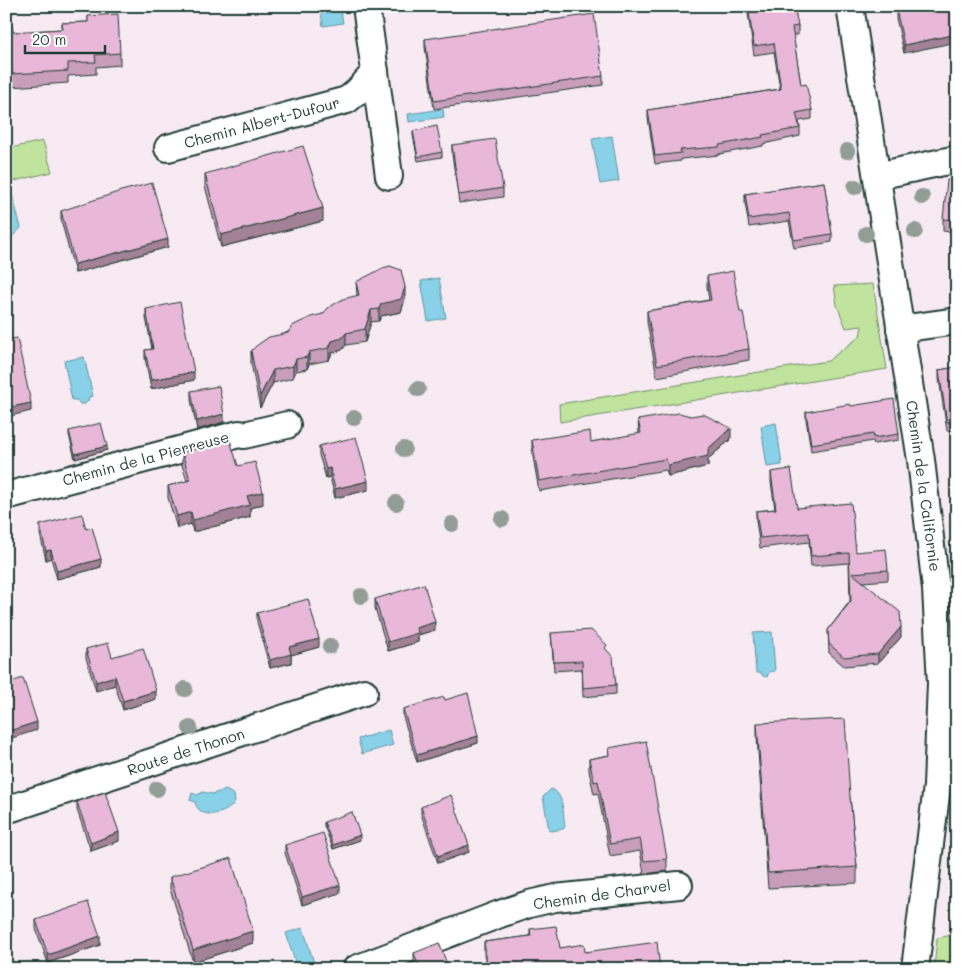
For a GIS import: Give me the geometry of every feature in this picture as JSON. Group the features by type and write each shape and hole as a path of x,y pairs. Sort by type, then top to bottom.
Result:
{"street":[{"path":"366,6 389,176"},
{"name":"Chemin de la Californie","path":"850,6 921,460 946,588 937,786 914,969"},
{"name":"Chemin Albert-Dufour","path":"168,148 347,100 375,72"},
{"path":"878,176 957,160"},
{"path":"900,329 957,321"},
{"name":"Chemin de la Pierreuse","path":"6,496 239,434 287,425"},
{"name":"Route de Thonon","path":"6,810 364,692"},
{"name":"Chemin de Charvel","path":"356,969 529,904 555,898 679,885"}],"green space":[{"path":"43,141 52,172 6,183 6,149"},
{"path":"873,284 887,369 560,422 559,404 828,361 860,336 862,326 846,328 837,305 834,286"},
{"path":"957,934 957,969 934,969 937,938"}],"water":[{"path":"320,6 340,6 343,23 323,26"},
{"path":"443,109 444,117 409,122 408,114"},
{"path":"612,136 619,181 600,184 592,139"},
{"path":"13,197 21,228 13,236 6,232 6,199"},
{"path":"439,278 446,318 428,321 421,281"},
{"path":"84,357 93,396 89,397 85,404 80,404 77,400 72,400 64,361"},
{"path":"776,423 782,465 767,467 761,426"},
{"path":"772,632 775,671 769,672 767,677 761,673 756,673 753,633"},
{"path":"389,730 393,745 362,754 358,739"},
{"path":"551,789 561,799 565,827 551,831 549,830 543,797"},
{"path":"226,790 234,795 235,802 231,807 220,813 207,814 202,812 195,802 190,800 192,793 197,795 203,792 212,794"},
{"path":"303,928 314,963 297,968 286,933"}],"building":[{"path":"748,6 794,6 798,26 792,27 801,85 806,84 812,110 796,113 800,128 719,145 719,147 680,150 681,153 655,156 648,110 781,89 774,43 754,46"},
{"path":"912,6 957,6 957,34 904,45 896,9"},
{"path":"118,14 120,53 95,55 96,62 68,63 68,71 11,74 11,67 6,67 6,27 12,26 13,32 63,29 62,23 88,22 88,16"},
{"path":"594,14 603,76 434,101 425,39"},
{"path":"437,126 442,152 418,157 413,131"},
{"path":"495,139 503,188 459,195 452,145"},
{"path":"303,146 323,208 221,235 205,174"},
{"path":"947,180 957,181 957,220 943,219"},
{"path":"824,182 832,234 794,240 789,213 749,219 745,194"},
{"path":"152,183 168,239 75,264 61,211"},
{"path":"390,266 401,270 405,287 401,299 381,304 379,309 371,310 365,329 346,333 342,338 332,341 329,348 309,352 307,357 296,359 293,366 273,370 260,396 251,351 256,346 269,337 288,333 292,326 311,317 323,314 328,308 343,299 359,295 356,282"},
{"path":"733,271 740,312 743,312 749,349 657,365 647,311 711,300 707,276"},
{"path":"180,302 194,372 151,380 145,350 153,349 146,309"},
{"path":"17,338 31,403 6,408 6,340"},
{"path":"957,367 957,421 947,422 939,370"},
{"path":"219,386 224,414 197,421 191,391"},
{"path":"894,399 899,434 874,438 873,434 811,444 806,412"},
{"path":"679,413 691,416 703,414 731,428 708,449 708,456 668,465 666,459 539,481 532,440 590,431 591,442 641,433 638,420"},
{"path":"101,423 107,446 75,454 69,431"},
{"path":"356,437 368,481 335,489 330,468 326,469 319,446"},
{"path":"230,440 238,466 255,462 263,492 247,496 250,505 193,520 191,512 177,516 168,486 190,480 182,452"},
{"path":"791,469 797,508 851,503 856,552 886,549 888,570 852,573 900,612 901,627 878,654 844,657 829,644 828,630 851,601 849,553 811,556 809,533 760,538 756,511 776,509 771,472"},
{"path":"82,514 86,529 92,527 101,559 57,571 51,550 46,551 40,525"},
{"path":"424,584 435,622 416,628 418,633 388,642 375,599"},
{"path":"308,599 319,639 289,647 291,654 270,660 257,613"},
{"path":"591,630 607,645 605,648 613,657 616,685 583,688 582,661 554,662 551,633"},
{"path":"108,643 112,657 143,648 156,691 123,701 115,676 96,682 86,649"},
{"path":"23,678 37,722 6,732 6,684"},
{"path":"468,693 478,736 417,755 403,709 444,697 445,700"},
{"path":"845,719 857,867 768,873 757,723"},
{"path":"646,741 667,859 644,861 640,839 610,844 598,781 594,782 589,759 610,755 609,748"},
{"path":"105,792 119,832 91,843 77,802"},
{"path":"451,795 469,845 438,856 421,807"},
{"path":"352,812 360,835 333,845 324,822"},
{"path":"323,833 340,885 302,897 285,845"},
{"path":"231,858 253,931 193,950 170,877"},
{"path":"88,902 100,936 48,955 36,920"},
{"path":"556,926 560,948 584,944 585,952 657,942 660,969 488,969 484,942 531,936 530,929"},
{"path":"439,943 449,969 416,969 419,967 414,953"}]}
